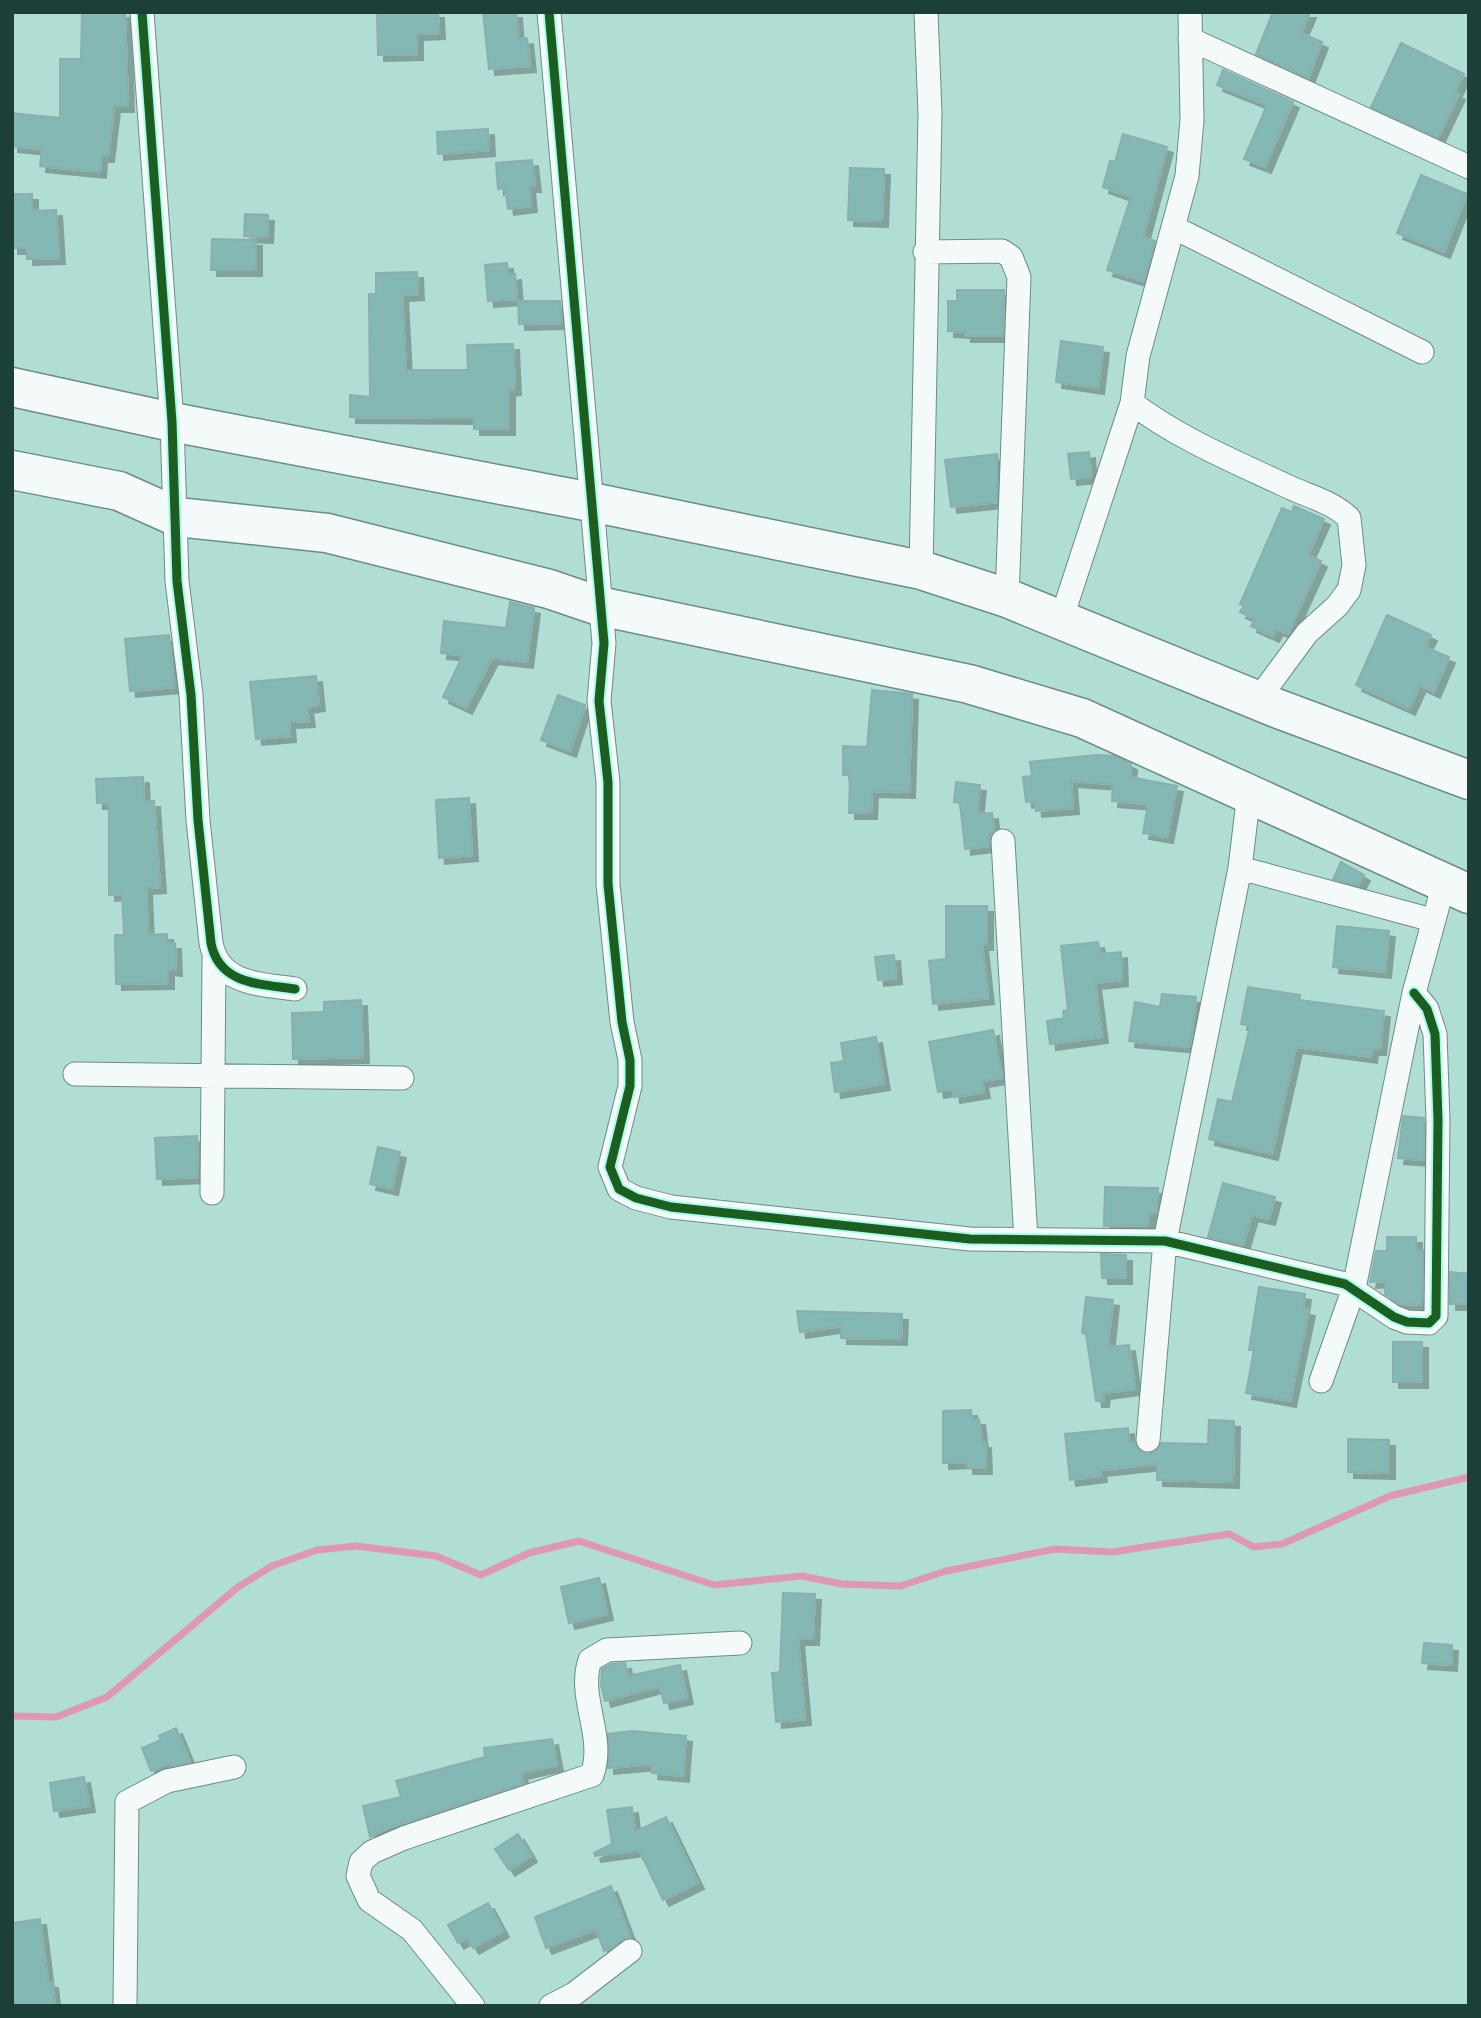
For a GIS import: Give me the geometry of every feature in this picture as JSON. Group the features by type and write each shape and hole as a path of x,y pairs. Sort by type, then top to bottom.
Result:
{"highway":[{"path":"12,387 172,422 592,502 921,569 1007,598 1469,780"},
{"path":"12,470 119,491 177,517 327,533 549,589 599,606 969,684 1082,718 1456,888"}],"street":[{"path":"142,12 172,422 177,581 191,695 198,820 214,959 212,1194"},
{"path":"549,12 604,643 599,701 608,782 608,884 622,1021 631,1060 630,1086 610,1167 619,1189 636,1198 671,1207 970,1239 1165,1241 1314,1275 1354,1288 1394,1317 1407,1322 1430,1323 1436,1316 1438,1120 1435,1034 1427,1009 1414,993"},
{"path":"921,569 925,251 930,113 926,12"},
{"path":"1061,620 1132,403 1138,356 1187,176 1191,139 1190,12"},
{"path":"1190,39 1469,167"},
{"path":"1173,227 1422,352"},
{"path":"925,251 1003,251 1011,257 1019,277 1007,598"},
{"path":"1132,403 1156,420 1292,489 1338,508 1349,517 1354,565 1349,590 1337,606 1307,633 1259,698"},
{"path":"1148,1440 1165,1241 1240,868 1249,793"},
{"path":"1003,841 1026,1240"},
{"path":"1240,868 1432,920"},
{"path":"1321,1381 1354,1288 1414,993 1432,920 1456,888"},
{"path":"214,959 226,972 246,981 295,989"},
{"path":"75,1074 402,1078"},
{"path":"474,2006 412,1930 369,1899 358,1876 361,1862 372,1852 404,1838 592,1775 598,1758 585,1675 590,1660 607,1650 740,1643"},
{"path":"125,2006 127,1802 167,1781 234,1767"},
{"path":"551,2006 574,1994 630,1951"}],"building":[{"path":"82,12 125,12 128,106 114,106 108,156 101,156 100,172 40,166 42,149 12,146 12,113 60,118 60,59 81,59"},
{"path":"377,12 438,12 439,33 417,34 417,54 378,55"},
{"path":"483,12 516,12 518,39 527,38 530,66 489,69"},
{"path":"1273,12 1310,12 1301,33 1322,42 1308,78 1256,54"},
{"path":"1401,43 1464,74 1455,92 1459,94 1438,138 1371,107"},
{"path":"1223,70 1293,102 1265,167 1244,159 1267,105 1217,85"},
{"path":"488,129 489,150 438,154 437,132"},
{"path":"1123,134 1167,147 1143,237 1155,241 1143,281 1107,270 1131,197 1103,187 1110,161 1115,162"},
{"path":"532,160 535,186 529,186 531,206 508,209 505,188 498,189 496,163"},
{"path":"850,168 884,169 882,221 848,220"},
{"path":"1421,175 1467,194 1444,252 1397,233"},
{"path":"12,194 32,194 32,211 56,210 59,258 27,259 27,248 12,248"},
{"path":"245,214 268,215 267,237 244,236"},
{"path":"212,239 256,240 256,270 211,270"},
{"path":"507,263 508,275 515,274 517,299 488,301 485,265"},
{"path":"417,272 418,294 402,295 406,370 468,370 467,345 513,344 515,389 509,390 509,429 474,429 474,418 350,417 350,395 370,397 369,294 376,294 376,273"},
{"path":"957,290 1004,290 1003,336 965,336 965,332 948,331 948,301 957,301"},
{"path":"518,301 560,301 561,323 519,324"},
{"path":"1061,341 1103,347 1098,388 1056,382"},
{"path":"1089,452 1091,477 1071,479 1068,454"},
{"path":"997,454 997,502 951,507 945,460"},
{"path":"1294,506 1324,519 1308,555 1321,561 1288,634 1277,629 1273,636 1251,626 1255,619 1240,612 1244,606 1240,604 1282,508 1292,512"},
{"path":"510,602 534,608 527,662 492,658 466,708 443,697 463,655 441,653 444,621 506,628"},
{"path":"1387,615 1431,635 1425,647 1449,657 1434,692 1420,685 1409,709 1356,685"},
{"path":"169,635 174,687 130,691 125,639"},
{"path":"316,676 319,705 307,707 309,721 289,722 290,736 256,739 250,682"},
{"path":"872,690 912,694 909,792 872,791 871,813 849,813 850,775 843,775 843,746 867,747"},
{"path":"558,695 585,705 570,751 541,740"},
{"path":"1096,755 1114,756 1131,764 1130,777 1177,786 1167,837 1143,833 1148,804 1112,801 1113,784 1071,781 1073,808 1036,811 1035,801 1026,802 1023,777 1032,776 1030,762"},
{"path":"143,777 144,801 154,801 160,887 146,888 148,935 167,934 167,943 175,943 176,970 168,969 168,983 116,984 115,935 124,935 122,894 109,895 109,803 97,803 96,779"},
{"path":"956,782 980,785 977,814 992,813 994,830 988,838 989,846 965,849 960,803 954,802"},
{"path":"469,798 472,855 439,858 436,800"},
{"path":"1341,862 1364,875 1358,886 1333,879"},
{"path":"946,906 987,906 987,944 982,944 988,998 933,1004 929,961 946,959"},
{"path":"1337,926 1389,931 1385,972 1333,967"},
{"path":"1098,942 1100,954 1121,952 1122,980 1095,983 1102,1037 1050,1044 1047,1021 1064,1018 1063,1011 1068,1010 1061,946"},
{"path":"894,955 896,978 878,980 875,957"},
{"path":"1248,987 1300,995 1299,1000 1384,1011 1380,1049 1372,1049 1371,1057 1296,1047 1272,1154 1209,1139 1218,1099 1232,1102 1250,1026 1241,1024"},
{"path":"1162,994 1196,997 1190,1047 1129,1041 1135,1002 1160,1007"},
{"path":"361,1000 363,1057 293,1059 292,1013 324,1012 324,1002"},
{"path":"993,1030 1002,1078 982,1081 984,1092 954,1097 953,1089 938,1092 929,1042"},
{"path":"876,1037 884,1084 835,1092 831,1063 844,1061 841,1043"},
{"path":"1403,1116 1424,1118 1424,1160 1398,1158"},
{"path":"197,1136 198,1177 157,1179 155,1138"},
{"path":"378,1147 400,1152 392,1189 370,1184"},
{"path":"1223,1183 1275,1197 1269,1219 1252,1215 1243,1245 1208,1237"},
{"path":"1105,1187 1158,1188 1156,1213 1149,1212 1149,1225 1104,1226"},
{"path":"1387,1237 1416,1237 1416,1250 1423,1250 1422,1304 1401,1305 1385,1294 1385,1281 1370,1282 1376,1251 1387,1251"},
{"path":"1101,1254 1126,1255 1126,1278 1102,1278"},
{"path":"1450,1272 1469,1274 1469,1304 1450,1304"},
{"path":"1259,1287 1305,1294 1303,1309 1309,1310 1290,1401 1246,1393 1254,1350 1249,1350"},
{"path":"1086,1297 1113,1300 1108,1347 1129,1345 1135,1389 1104,1393 1103,1401 1096,1401 1086,1334 1082,1333"},
{"path":"797,1311 902,1314 901,1339 841,1338 841,1326 800,1332"},
{"path":"1393,1342 1422,1342 1422,1382 1393,1382"},
{"path":"971,1410 972,1419 979,1419 982,1443 985,1442 986,1468 967,1468 967,1462 943,1463 943,1411"},
{"path":"1209,1420 1234,1421 1233,1482 1157,1480 1157,1464 1100,1470 1101,1476 1070,1480 1065,1434 1128,1428 1129,1442 1135,1442 1139,1451 1147,1454 1155,1452 1161,1443 1208,1444"},
{"path":"1348,1439 1389,1440 1389,1473 1348,1472"},
{"path":"599,1578 607,1614 569,1623 561,1587"},
{"path":"783,1593 815,1594 813,1639 798,1639 805,1719 776,1722 772,1673 780,1672"},
{"path":"1424,1643 1452,1645 1451,1665 1422,1663"},
{"path":"625,1663 628,1676 680,1665 687,1698 664,1703 660,1686 605,1701 601,1685 602,1669 611,1664"},
{"path":"176,1728 190,1762 171,1766 170,1763 151,1771 142,1748 161,1740 159,1736"},
{"path":"632,1731 686,1736 683,1776 652,1773 653,1764 608,1768 608,1734"},
{"path":"552,1739 557,1765 521,1773 523,1783 387,1828 370,1837 363,1806 401,1797 396,1781 485,1757 484,1748"},
{"path":"84,1777 89,1806 54,1811 50,1783"},
{"path":"632,1807 635,1832 666,1817 698,1883 663,1900 639,1850 595,1856 594,1853 612,1844 607,1810"},
{"path":"518,1834 531,1856 509,1870 495,1849"},
{"path":"611,1886 630,1937 604,1951 596,1929 546,1948 535,1917"},
{"path":"488,1903 503,1931 473,1948 467,1938 458,1943 448,1925"},
{"path":"40,1919 48,1982 52,1982 55,2006 12,2006 12,1923"}],"waterway":[{"path":"12,1716 56,1717 107,1697 238,1587 272,1566 317,1550 356,1546 436,1556 481,1575 529,1553 579,1541 714,1585 802,1576 842,1584 900,1586 946,1571 1055,1549 1112,1552 1229,1534 1254,1547 1282,1544 1390,1496 1469,1477"}],"cycle path":[{"path":"142,12 172,422 177,581 191,695 198,820 211,943 216,957 232,975 256,983 295,989"},
{"path":"549,12 604,643 599,701 608,782 608,884 622,1022 630,1060 630,1086 610,1167 619,1189 636,1198 671,1207 970,1239 1165,1241 1345,1284 1394,1317 1407,1322 1429,1323 1436,1316 1438,1120 1435,1034 1427,1009 1414,993"}]}
